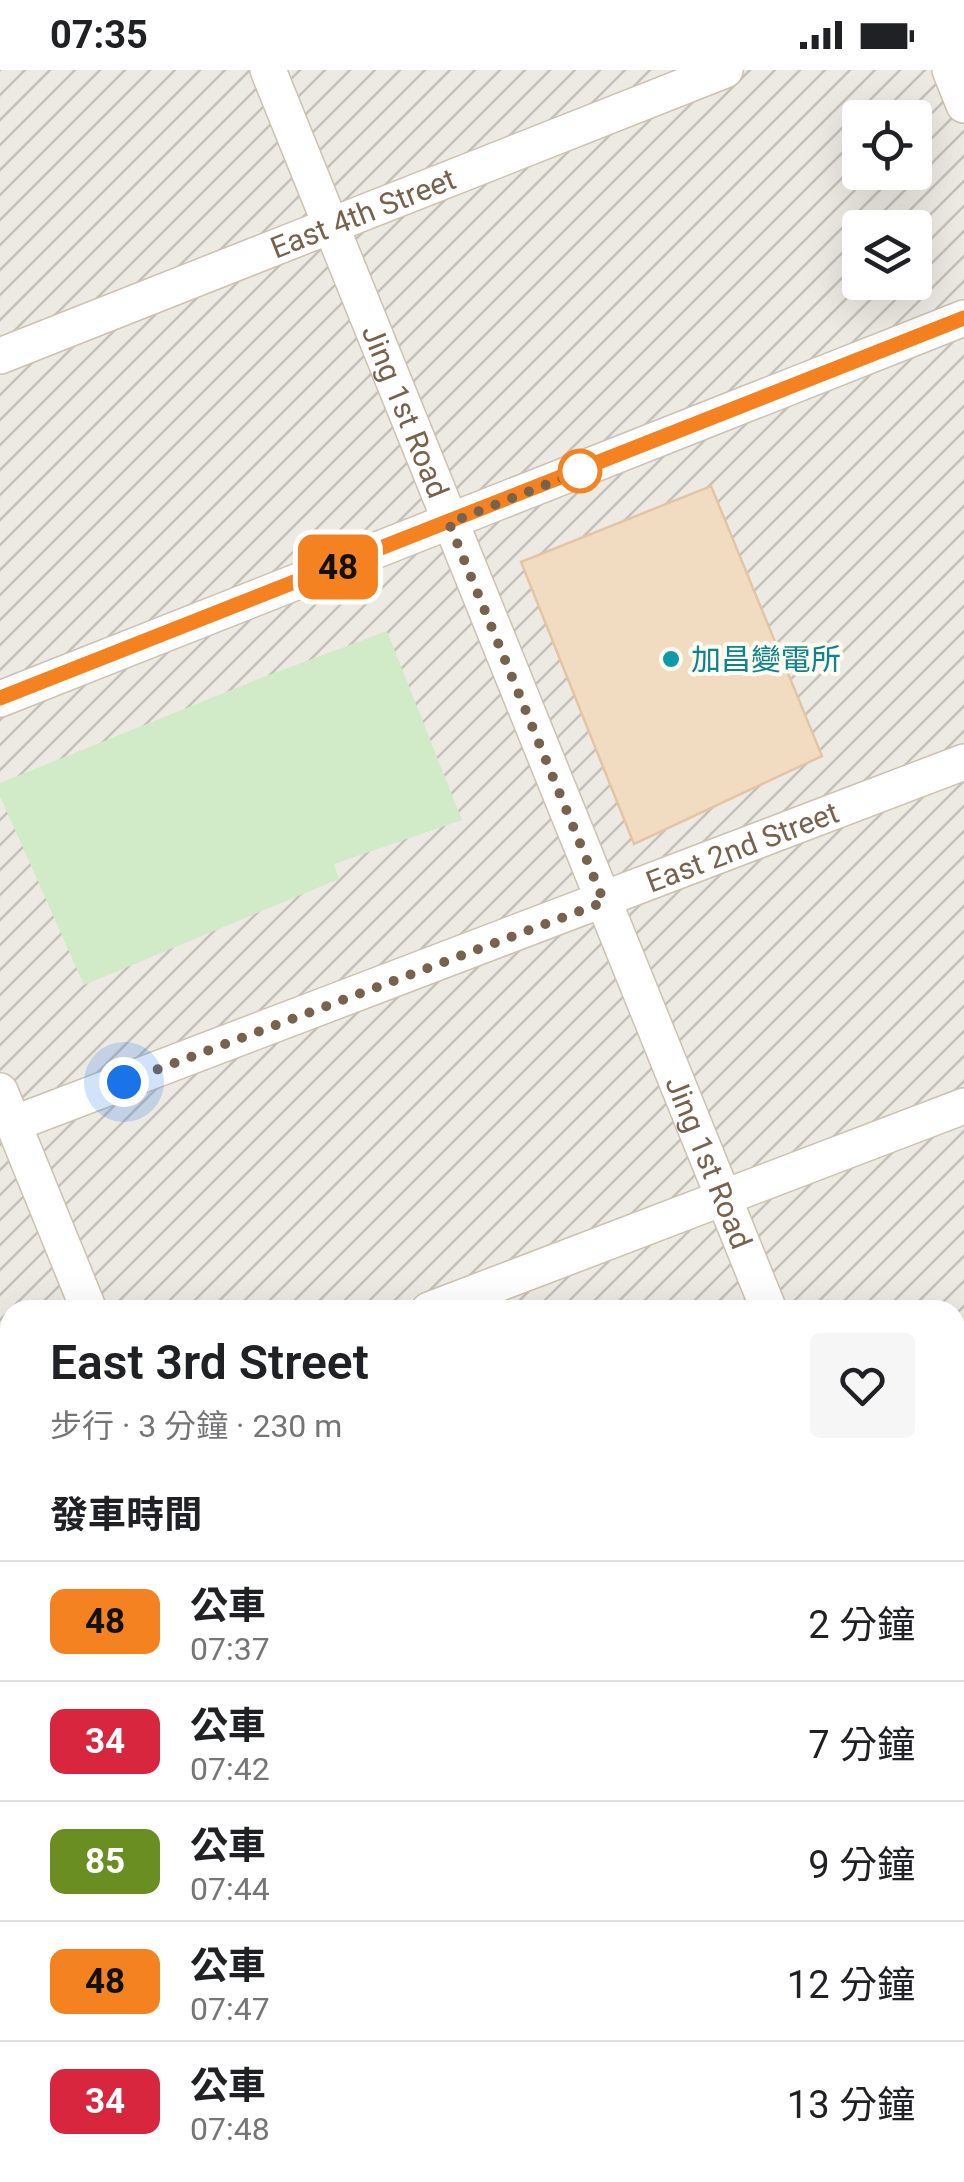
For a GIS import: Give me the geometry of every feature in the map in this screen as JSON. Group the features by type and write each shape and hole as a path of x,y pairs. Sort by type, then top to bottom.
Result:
{"street":[{"name":"Jing 1st Road","path":"268,70 765,1300"},
{"name":"East 4th Street","path":"0,356 725,70"},
{"path":"950,70 964,105"},
{"path":"0,698 964,318"},
{"name":"East 2nd Street","path":"14,1124 964,762"},
{"path":"0,1091 85,1300"},
{"path":"456,1300 964,1106"}],"shaded area":[{"path":"0,70 964,70 964,1300 0,1300"}],"green space":[{"path":"387,631 462,820 334,864 339,879 84,985 0,796 0,783"}],"building":[{"name":"加昌變電所","path":"711,486 822,756 634,844 521,562"}],"bus line":[{"name":"48","path":"0,698 964,318"}],"place":[{"name":"加昌變電所","path":"671,659"}],"route":[{"path":"124,1082 604,902 449,523 596,465 580,471"}]}
